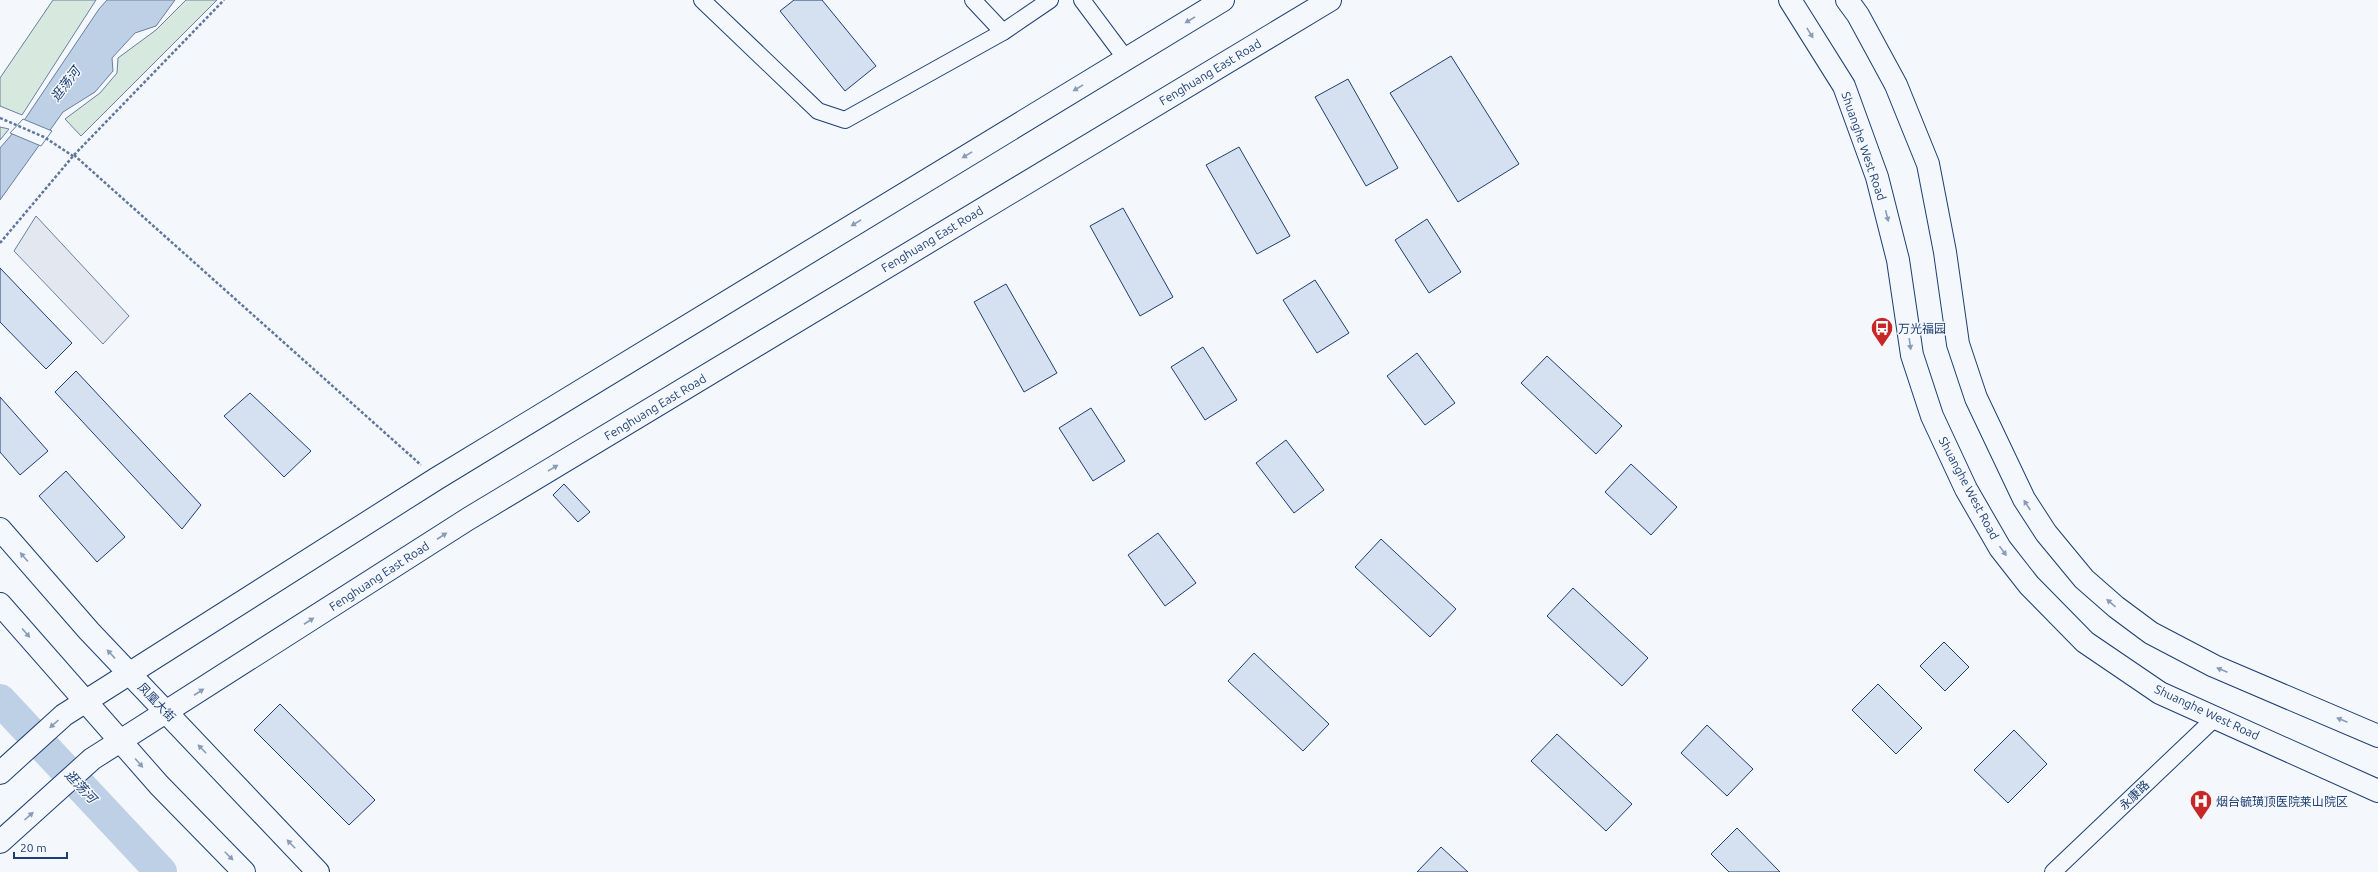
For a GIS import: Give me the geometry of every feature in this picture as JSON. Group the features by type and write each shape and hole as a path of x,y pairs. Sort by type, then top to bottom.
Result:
{"street":[{"path":"702,0 818,111 846,120 1003,32 1050,0"},
{"path":"973,0 1003,32"},
{"path":"1082,0 1126,59"},
{"path":"0,773 64,715 130,675 436,479 1223,0"},
{"name":"Fenghuang East Road","path":"0,842 92,759 468,519 1330,0"},
{"name":"Shuanghe West Road","path":"1790,0 1844,86 1877,177 1898,260 1912,355 1932,416 1966,489 2000,548 2029,586 2085,642 2160,693 2378,791"},
{"path":"1847,0 1858,15 1896,85 1928,164 1945,252 1958,344 1976,398 2024,499 2046,532 2084,580 2151,633 2214,666 2378,736"},
{"name":"凤凰大街","path":"0,529 89,631 318,872"},
{"path":"0,604 158,785 244,872"},
{"name":"永康路","path":"2053,872 2215,718"}],"path":[{"path":"0,243 73,156 224,0"},
{"path":"0,118 44,138 73,156 436,479"}],"shaded area":[{"path":"53,0 96,0 22,115 0,106 0,78"},
{"path":"186,0 217,0 81,136 65,119 100,93 117,73 118,58 156,30"},
{"path":"0,127 9,129 0,140"},
{"path":"36,216 129,316 103,344 14,251"}],"water":[{"path":"107,0 175,0 156,26 135,33 112,58 113,71 95,92 63,112 0,200 0,148 25,119 99,9"}],"pier":[{"path":"23,119 52,131 41,146 10,133"}],"building":[{"path":"794,0 822,0 876,66 845,91 780,11"},
{"path":"1451,56 1519,164 1458,202 1390,93"},
{"path":"1348,79 1398,168 1366,186 1315,97"},
{"path":"1239,147 1290,236 1257,254 1206,165"},
{"path":"1123,208 1173,297 1140,316 1090,226"},
{"path":"1427,219 1461,272 1429,293 1395,240"},
{"path":"0,268 72,343 46,369 0,322"},
{"path":"1315,280 1349,333 1317,353 1283,300"},
{"path":"1006,284 1057,373 1024,392 974,302"},
{"path":"1203,347 1237,400 1205,420 1171,367"},
{"path":"1417,353 1455,403 1425,425 1387,376"},
{"path":"1547,356 1622,426 1596,454 1521,383"},
{"path":"76,371 201,505 182,529 55,392"},
{"path":"250,393 311,451 284,477 224,416"},
{"path":"0,397 48,451 20,475 0,452"},
{"path":"1091,408 1125,461 1093,481 1059,428"},
{"path":"1286,440 1324,490 1294,513 1256,463"},
{"path":"1631,464 1677,507 1651,535 1605,492"},
{"path":"66,471 125,537 97,562 39,496"},
{"path":"564,484 590,512 578,522 553,495"},
{"path":"1158,533 1196,583 1165,606 1128,555"},
{"path":"1381,539 1456,609 1430,637 1355,567"},
{"path":"1573,588 1648,658 1622,686 1547,616"},
{"path":"1944,642 1969,667 1945,691 1920,666"},
{"path":"1254,653 1329,724 1303,751 1228,681"},
{"path":"1878,684 1922,728 1896,754 1852,710"},
{"path":"280,704 375,800 349,825 254,730"},
{"path":"1707,725 1753,769 1727,796 1681,753"},
{"path":"2014,730 2047,764 2008,803 1974,770"},
{"path":"1557,734 1632,804 1606,831 1531,761"},
{"path":"1737,828 1780,872 1729,872 1711,854"},
{"path":"1441,847 1468,872 1417,872"}],"waterway":[{"name":"逛荡河","path":"0,700 161,872"}],"place":[{"name":"万光福园","path":"1882,348"},
{"name":"烟台毓璜顶医院莱山院区","path":"2201,820"}]}
